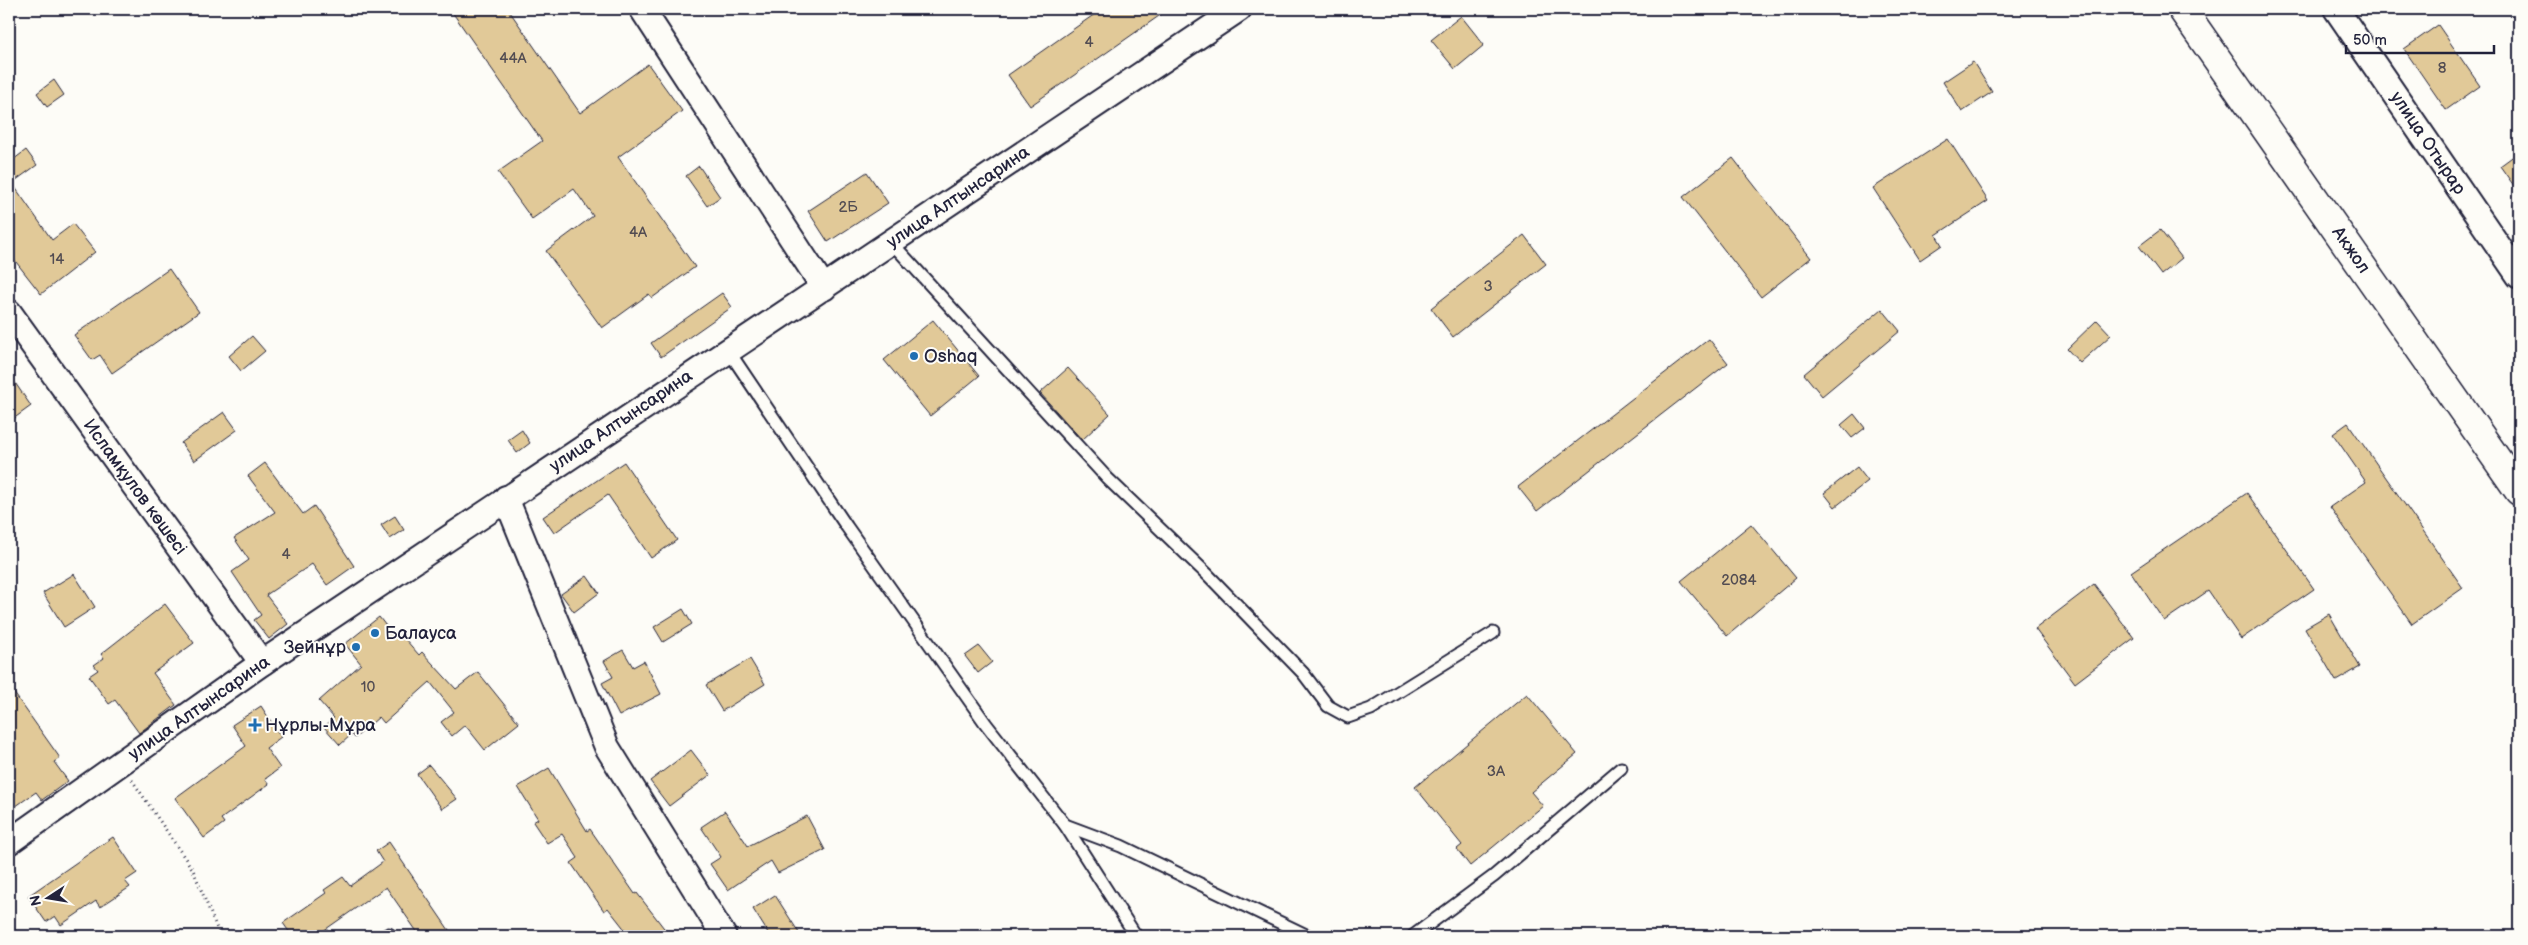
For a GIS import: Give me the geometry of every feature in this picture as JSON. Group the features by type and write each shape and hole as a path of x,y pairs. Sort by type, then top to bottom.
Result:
{"main road":[{"name":"Акжол","path":"2182,9 2519,491"}],"street":[{"path":"642,9 824,288"},
{"name":"улица Алтынсарина","path":"9,842 262,663 1239,9"},
{"name":"улица Отырар","path":"2336,9 2519,276"},
{"name":"Исламқулов көшесі","path":"9,312 262,663"},
{"path":"506,498 607,747 724,936"}],"lane":[{"path":"891,242 1107,478 1215,582 1303,673 1328,706 1348,717 1371,709 1493,633"},
{"path":"728,350 847,527 981,716 1065,825 1136,936"},
{"path":"1413,936 1494,876 1621,768"},
{"path":"1065,825 1121,846 1308,936"}],"path":[{"path":"120,763 193,870 220,936"}],"building":[{"path":"450,9 508,9 580,113 648,64 682,111 618,157 695,267 652,298 649,294 602,328 546,251 593,216 574,189 532,219 498,172 542,141"},
{"path":"1102,9 1169,9 1030,106 1008,75"},
{"path":"1461,16 1484,45 1455,69 1431,40"},
{"path":"2438,25 2480,86 2446,110 2404,49"},
{"path":"1973,62 1992,92 1962,112 1943,82"},
{"path":"54,80 64,95 47,107 37,93"},
{"path":"1948,139 1988,201 1936,235 1942,245 1920,260 1873,188"},
{"path":"26,150 37,165 12,183 52,240 73,224 95,252 41,294 9,253 9,163"},
{"path":"2519,152 2519,193 2500,166"},
{"path":"1733,158 1811,258 1761,297 1683,197"},
{"path":"699,166 720,197 707,206 686,176"},
{"path":"867,172 888,203 828,242 808,211"},
{"path":"2160,230 2182,258 2161,275 2139,246"},
{"path":"1524,235 1546,264 1453,337 1431,308"},
{"path":"169,269 199,312 112,373 100,355 92,360 74,335"},
{"path":"722,293 732,307 661,357 651,343"},
{"path":"1882,309 1900,331 1822,396 1804,374"},
{"path":"933,320 979,376 930,416 884,360"},
{"path":"2097,320 2111,335 2080,363 2067,349"},
{"path":"252,336 265,351 241,371 229,356"},
{"path":"1709,339 1728,363 1537,511 1518,487"},
{"path":"1068,368 1110,414 1082,440 1040,393"},
{"path":"9,374 31,406 9,422"},
{"path":"224,412 237,430 194,461 181,443"},
{"path":"1854,414 1865,428 1852,438 1841,425"},
{"path":"2348,423 2463,588 2412,624 2330,507 2366,482 2333,434"},
{"path":"522,430 530,443 517,453 508,440"},
{"path":"624,462 677,540 651,558 608,495 554,533 543,517"},
{"path":"265,463 303,514 314,506 354,566 327,585 312,564 266,595 288,624 269,639 254,620 261,615 232,572 249,560 234,538 275,512 248,476"},
{"path":"1857,467 1868,481 1835,507 1824,493"},
{"path":"2247,493 2314,589 2241,639 2208,591 2164,621 2131,572"},
{"path":"395,516 404,530 390,539 381,525"},
{"path":"1751,524 1796,578 1727,636 1681,581"},
{"path":"74,574 95,607 64,627 43,593"},
{"path":"587,576 599,593 574,612 561,594"},
{"path":"2094,584 2134,638 2075,683 2035,629"},
{"path":"165,604 194,643 153,673 176,705 139,733 115,700 109,704 89,676 98,670 94,665 104,658 101,654"},
{"path":"683,609 692,624 663,642 654,627"},
{"path":"2329,614 2360,667 2336,681 2305,628"},
{"path":"379,617 393,635 398,631 419,655 422,652 456,689 478,672 519,723 485,750 465,725 452,736 441,722 454,712 430,682 384,723 379,717 355,738 352,734 340,745 324,727 334,718 319,701 361,664 345,644"},
{"path":"979,646 992,662 978,673 965,656"},
{"path":"623,650 633,667 644,661 661,694 619,716 602,683 613,677 604,661"},
{"path":"750,659 765,684 722,711 706,685"},
{"path":"9,686 60,758 54,762 68,781 42,800 36,792 9,811"},
{"path":"1527,694 1577,754 1531,792 1543,806 1470,866 1457,849 1462,845 1415,787"},
{"path":"261,706 281,737 266,748 280,768 265,779 269,784 221,819 224,823 204,838 175,798 246,746 232,725"},
{"path":"691,750 710,775 669,806 650,781"},
{"path":"429,765 457,799 442,809 417,774"},
{"path":"549,768 587,831 590,829 635,894 637,893 670,936 630,936 608,908 604,911 571,863 578,858 562,834 547,843 533,822 538,819 518,787"},
{"path":"725,811 748,846 807,816 825,850 778,873 771,861 728,890 710,864 721,857 701,827"},
{"path":"113,837 137,873 125,881 130,887 100,907 96,901 61,925 55,916 46,922 28,896"},
{"path":"389,842 453,936 420,936 386,887 316,936 292,936 283,923 326,893 324,890 343,877 350,886 383,862 376,851"},
{"path":"775,895 801,936 770,936 753,909"}],"place":[{"name":"Oshaq","path":"914,356"},
{"name":"Балауса","path":"375,633"},
{"name":"Зейнұр","path":"356,647"},
{"name":"Нұрлы-Мұра","path":"255,725"}]}
